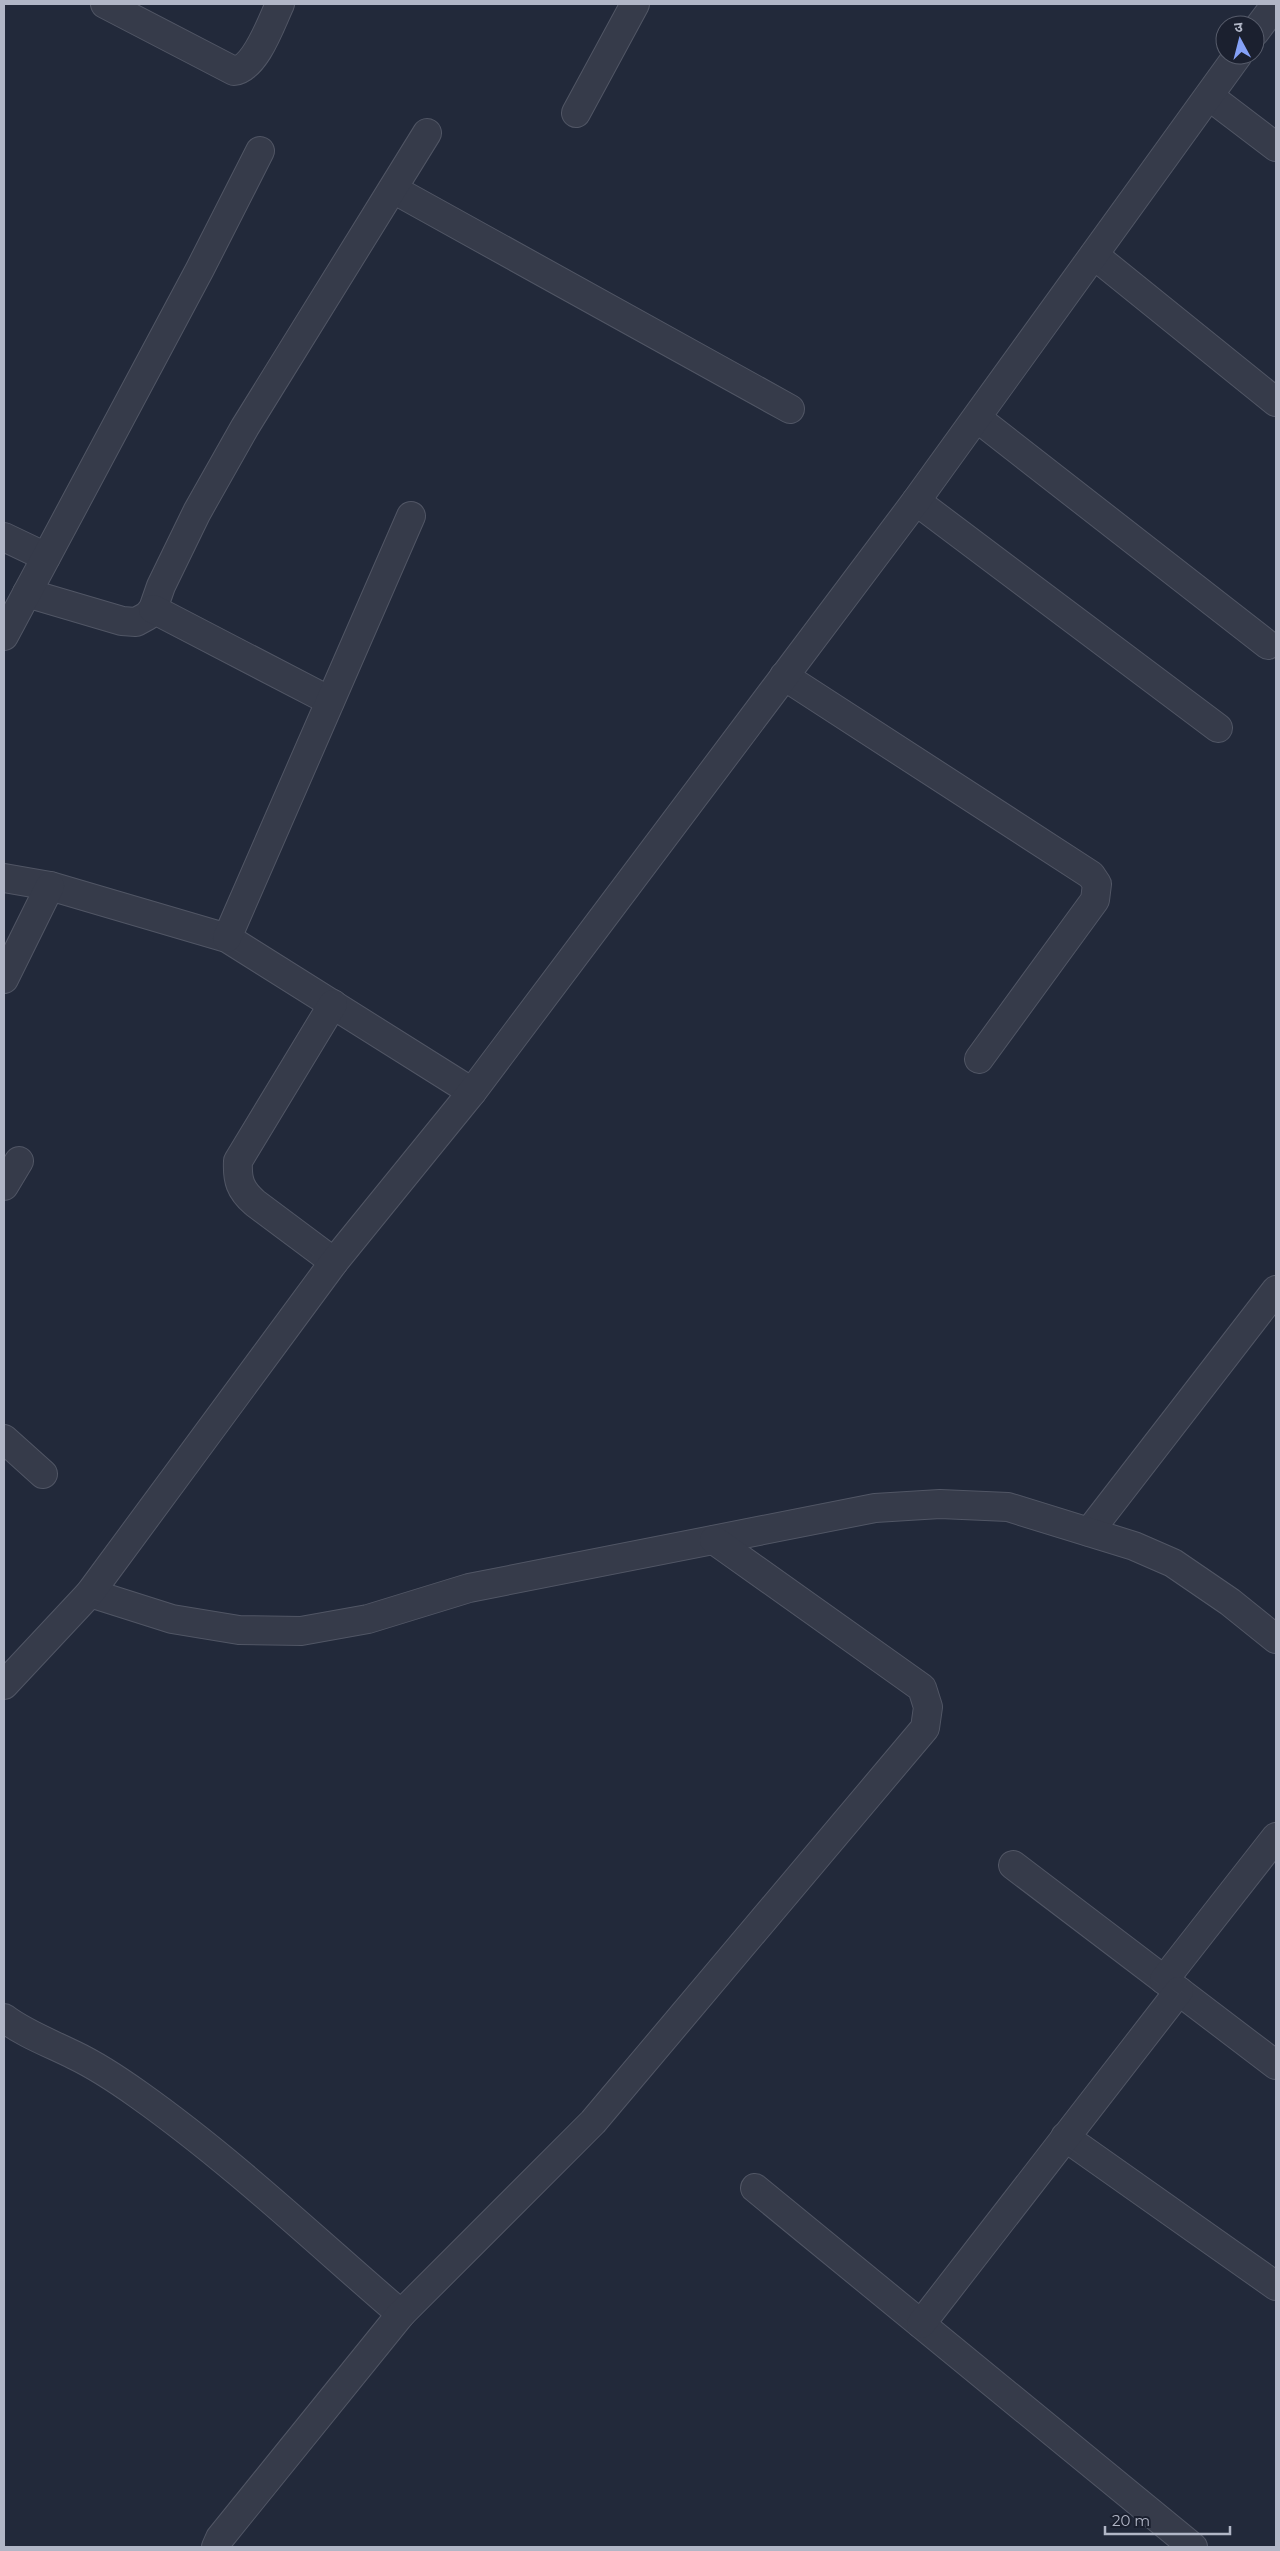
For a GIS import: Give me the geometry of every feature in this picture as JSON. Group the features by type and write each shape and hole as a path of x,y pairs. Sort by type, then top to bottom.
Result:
{"street":[{"path":"105,4 234,71 241,70 251,63 280,4"},
{"path":"576,113 635,4"},
{"path":"1265,19 1276,4"},
{"path":"4,1685 90,1593 334,1262 472,1092 916,501 1231,65"},
{"path":"1209,96 1276,147"},
{"path":"27,593 122,621 136,622 147,616 153,609 161,586 197,512 245,426 427,133"},
{"path":"4,636 200,268 260,151"},
{"path":"393,189 790,408"},
{"path":"1094,255 1276,402"},
{"path":"977,418 1268,645"},
{"path":"916,501 1218,728"},
{"path":"227,938 411,516"},
{"path":"4,537 46,556"},
{"path":"153,609 330,701"},
{"path":"784,676 1091,875 1097,884 1095,900 979,1058"},
{"path":"4,878 50,886 227,938 472,1092"},
{"path":"4,979 50,886"},
{"path":"333,1004 238,1161 237,1178 243,1193 334,1262"},
{"path":"4,1186 19,1161"},
{"path":"1089,1532 1276,1290"},
{"path":"4,1439 43,1474"},
{"path":"90,1593 172,1619 238,1630 300,1631 368,1619 470,1588 875,1508 940,1504 1008,1507 1134,1546 1172,1563 1230,1602 1276,1639"},
{"path":"216,2547 220,2538 401,2314 593,2122 925,1728 928,1707 922,1688 714,1540"},
{"path":"921,2324 1065,2137 1276,1836"},
{"path":"1013,1865 1276,2065"},
{"path":"4,2018 17,2028 76,2056 116,2080 168,2116 233,2168 401,2314"},
{"path":"1065,2137 1276,2286"},
{"path":"755,2188 1193,2547"}]}
